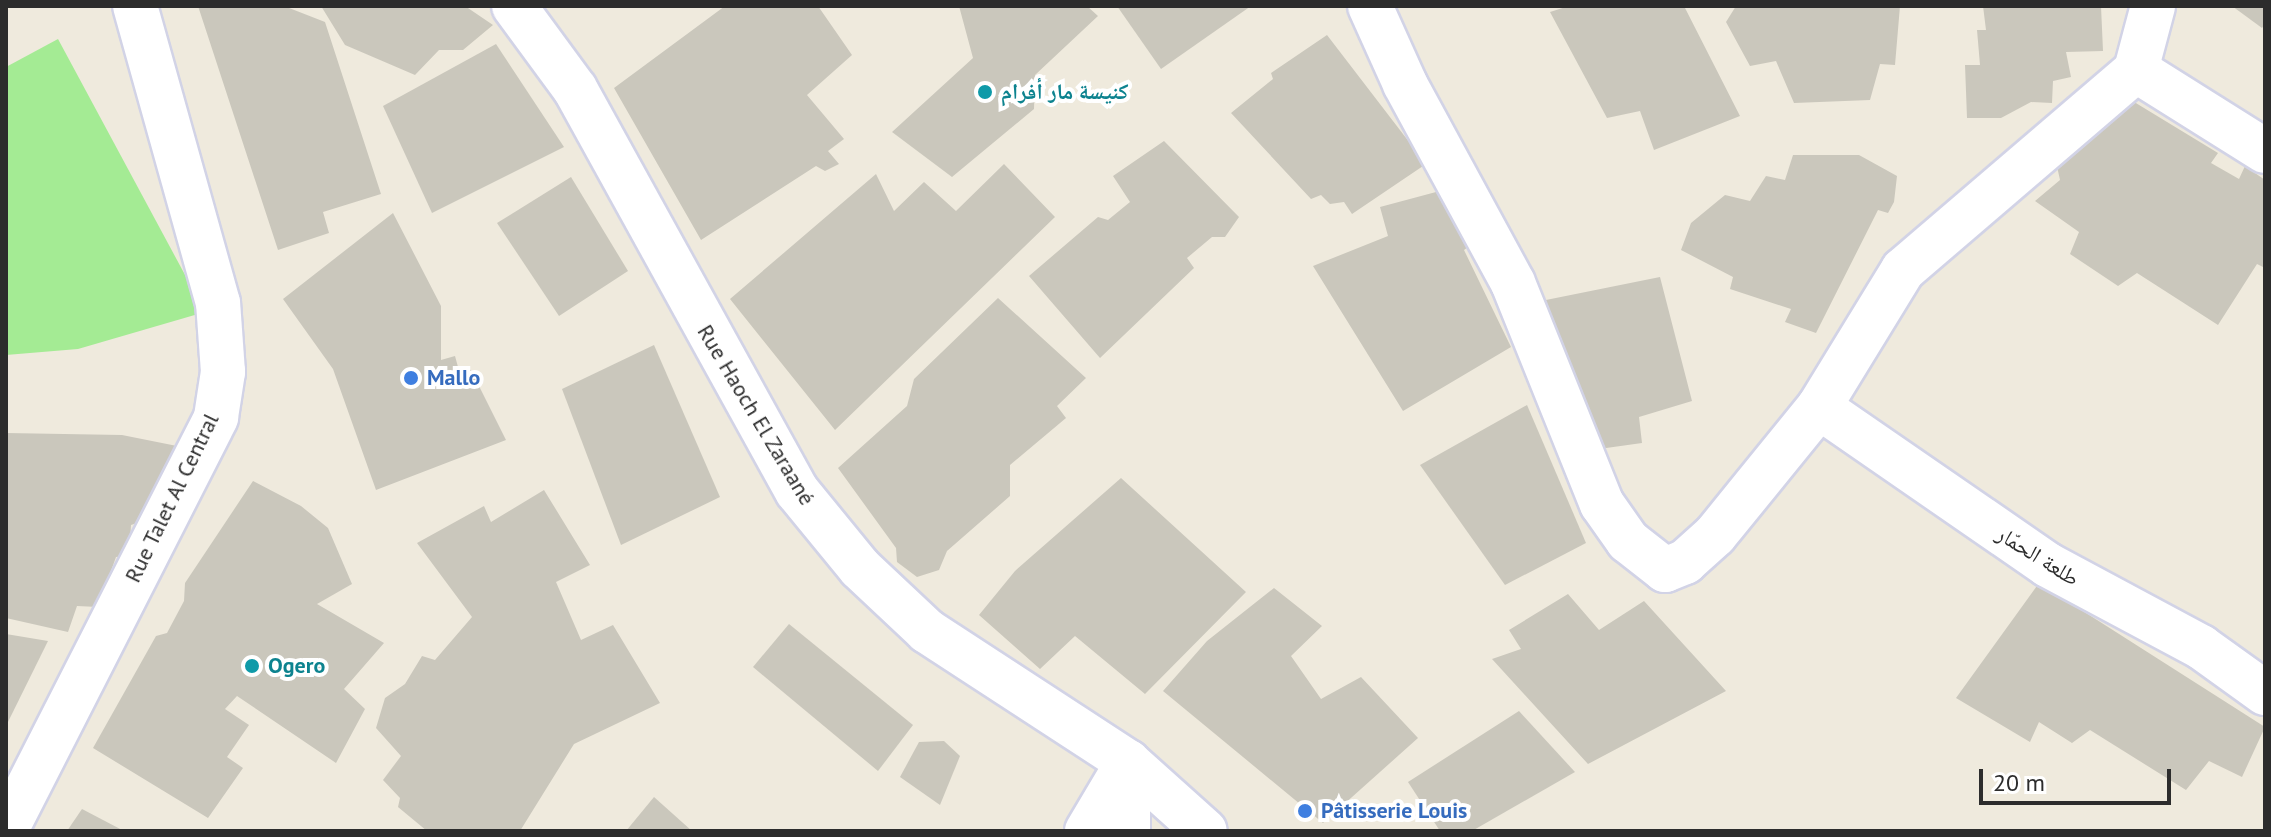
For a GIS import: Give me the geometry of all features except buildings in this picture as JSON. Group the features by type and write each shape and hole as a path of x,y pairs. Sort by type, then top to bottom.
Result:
{"street":[{"name":"Rue Talet Al Central","path":"6,830 216,417 223,372 218,303 135,6"},
{"name":"Rue Haoch El Zaraané","path":"514,6 575,89 797,491 851,557 927,631 1128,762 1205,831"},
{"path":"1370,6 1405,84 1513,283 1602,504 1647,559 1665,570 1685,562 1705,544 1819,407 1903,270 2136,70 2153,6"},
{"path":"2136,70 2265,151"},
{"name":"طلعة الحمّار","path":"1819,407 2048,565 2201,647 2265,693"},
{"path":"1087,831 1128,762"},
{"path":"1128,762 1128,831"}],"green space":[{"path":"58,39 205,312 78,349 6,355 6,67"}],"place":[{"name":"كنيسة مار أفرام","path":"985,92"},
{"name":"Mallo","path":"411,378"},
{"name":"Ogero","path":"252,666"},
{"name":"Pâtisserie Louis","path":"1305,811"}]}
